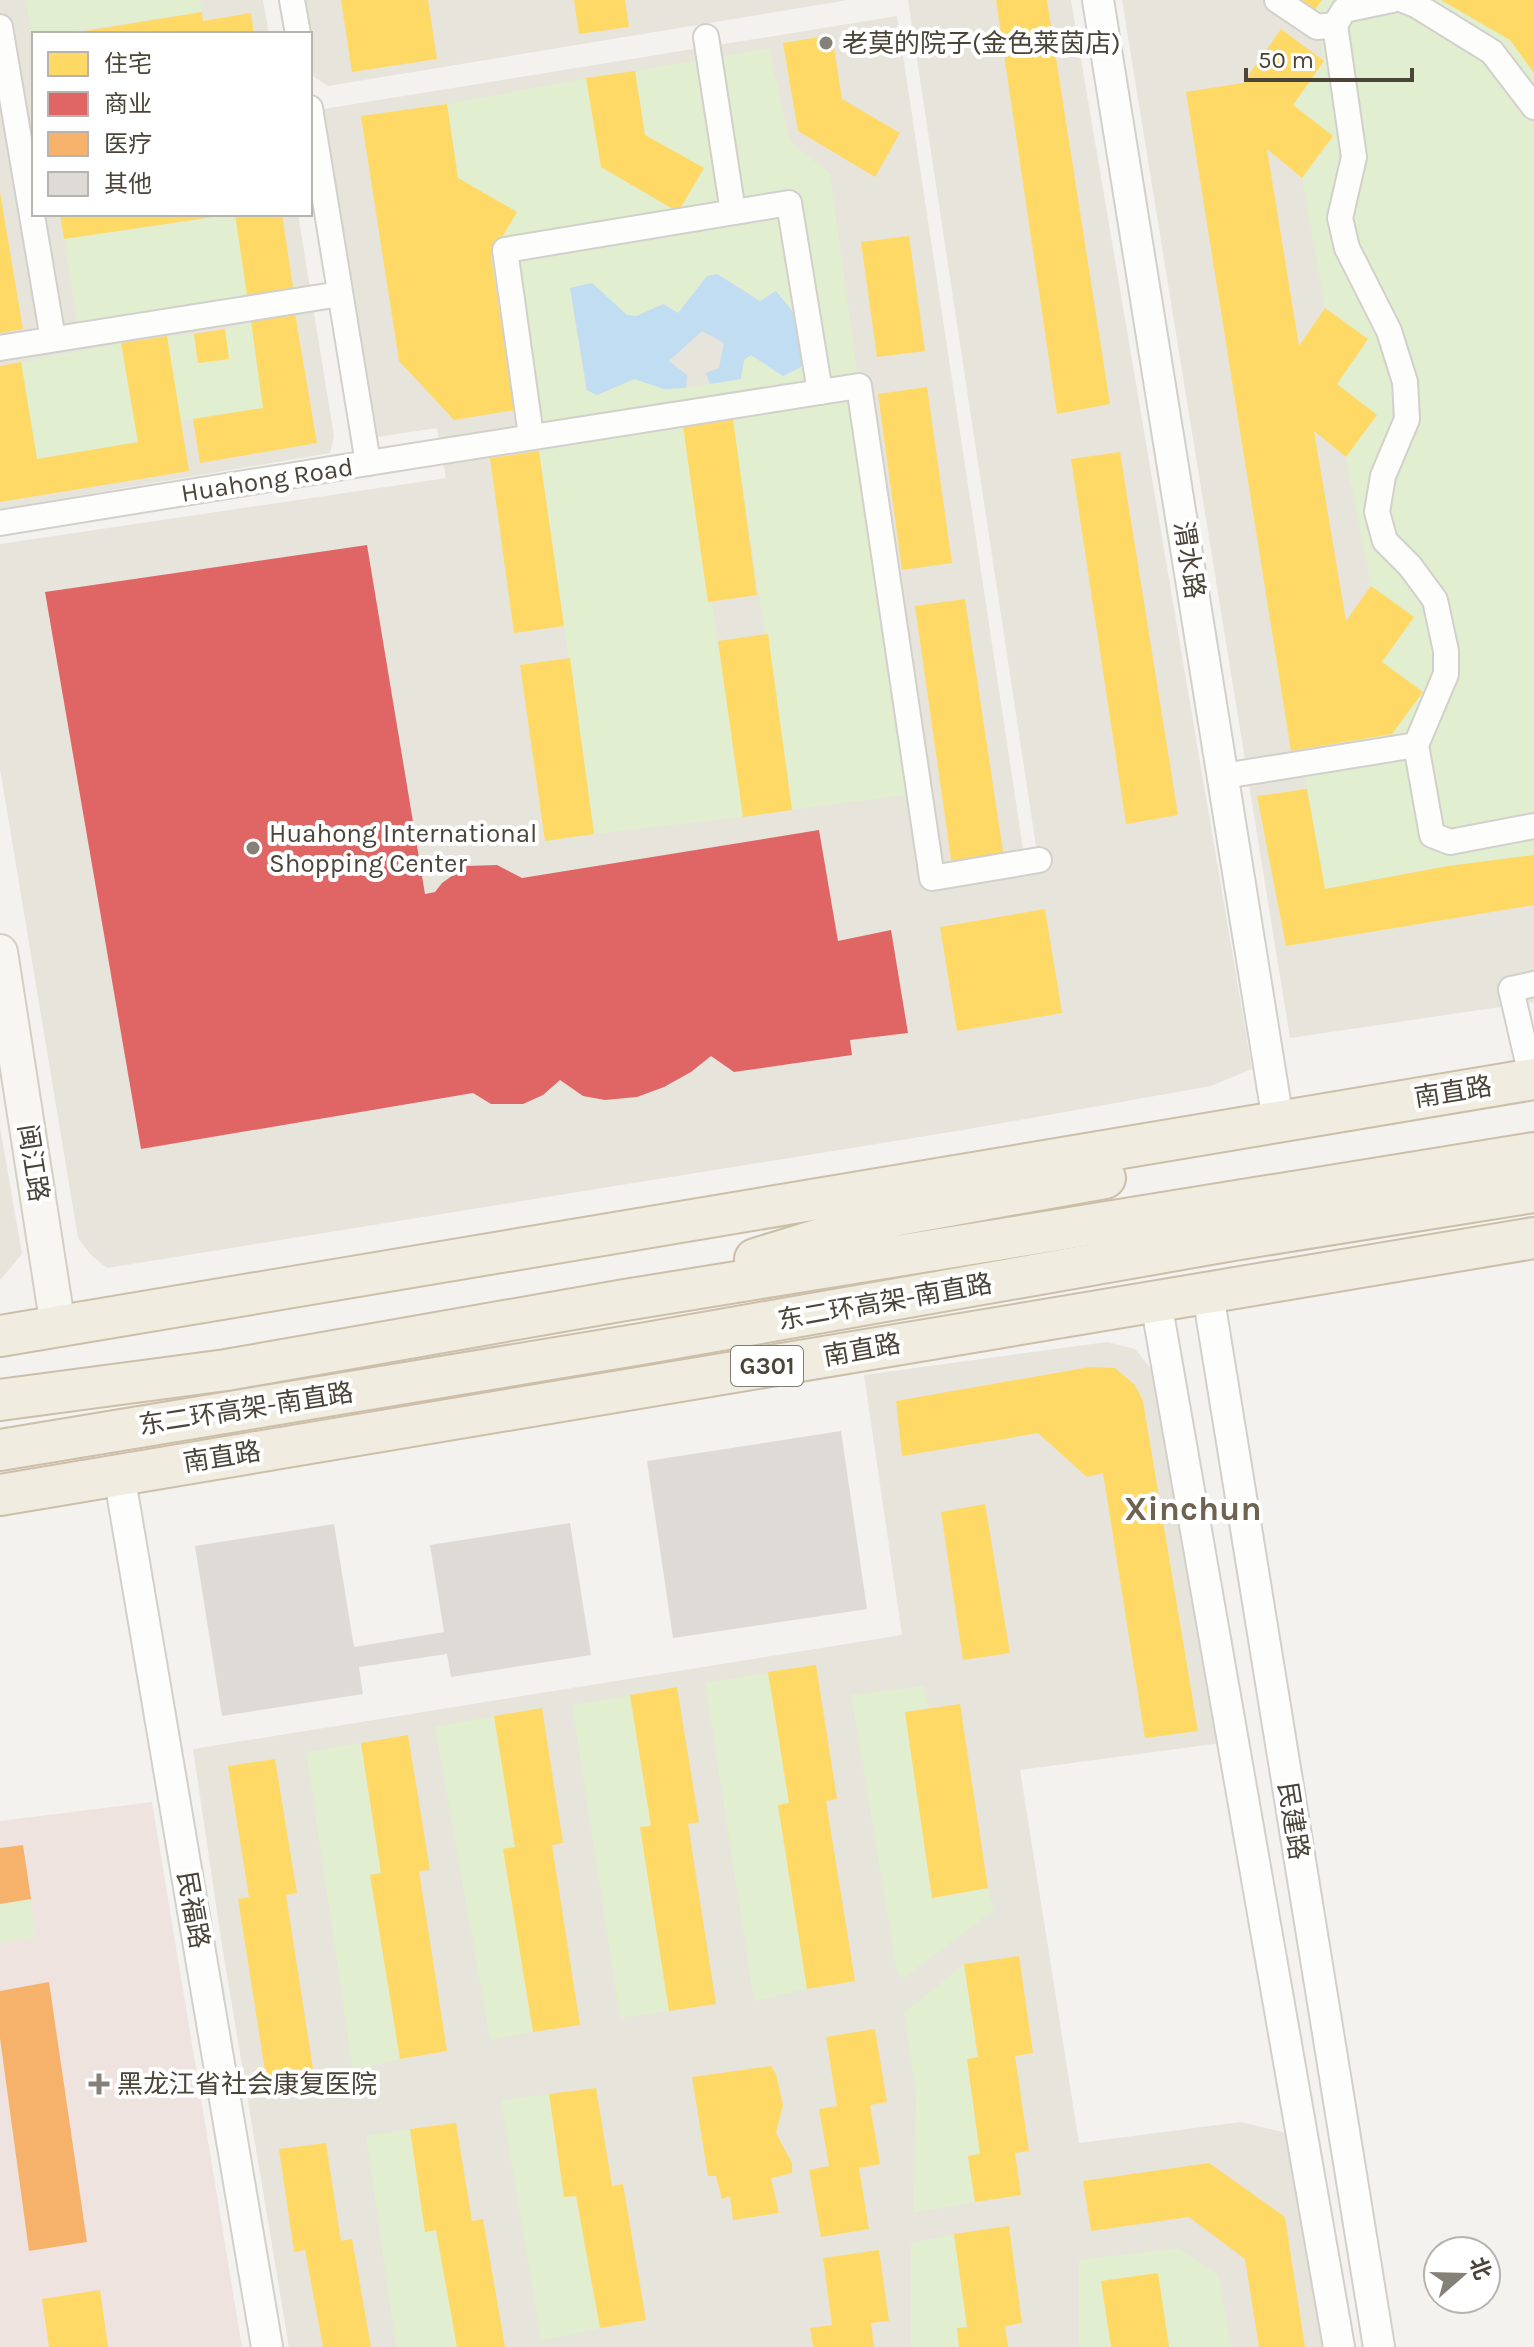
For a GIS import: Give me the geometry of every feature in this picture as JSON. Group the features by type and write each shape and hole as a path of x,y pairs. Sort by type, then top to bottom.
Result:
{"highway":[{"name":"南直路","path":"0,1336 1278,1121 1533,1087"},
{"path":"625,1300 898,1215 1533,1087"},
{"name":"东二环高架-南直路","path":"0,1400 226,1370 625,1300 1534,1153"},
{"name":"东二环高架-南直路","path":"0,1450 641,1344 1233,1240 1534,1192"},
{"path":"641,1344 931,1316 1534,1216"},
{"name":"南直路","path":"0,1495 1534,1238"}],"main road":[{"name":"闽江路","path":"0,952 49,1329"},
{"name":"闽江路","path":"0,1069 49,1329"}],"street":[{"path":"292,0 298,32"},
{"name":"渭水路","path":"1098,0 1278,1121"},
{"path":"1277,0 1317,27 1335,25"},
{"path":"1392,0 1344,10 1335,25 1354,157 1340,218 1347,248 1389,331 1405,382 1407,419 1383,476 1377,512 1385,541 1410,566 1435,600 1446,651 1446,674 1416,745 1432,835 1450,842 1534,826"},
{"path":"1403,0 1492,52 1534,107"},
{"path":"0,27 32,215"},
{"path":"706,37 733,212"},
{"name":"Huahong Road","path":"0,523 368,463 312,120"},
{"path":"531,436 505,250 789,203 820,392"},
{"path":"32,216 53,339"},
{"path":"0,348 340,294"},
{"path":"368,463 859,386 932,878 1039,860"},
{"path":"1224,776 1416,745"},
{"path":"1533,1087 1511,989 1534,984"},
{"name":"民建路","path":"1208,1294 1379,2347"},
{"name":"民建路","path":"1156,1302 1339,2347"},
{"name":"民福路","path":"119,1474 267,2347"}],"shaded area":[{"path":"0,0 263,0 269,32 32,32 32,216 298,216 334,436 330,453 0,509"},
{"path":"301,0 848,0 328,86 313,76 312,32 307,32"},
{"path":"908,0 1071,0 1252,1069 1211,1086 969,1129 107,1268 91,1255 78,1238 0,769 0,544 446,478 437,428 370,438 317,110 897,16 1027,875 1040,873"},
{"path":"1122,0 1534,0 1534,1002 1290,1038"},
{"path":"0,1127 22,1254 0,1280"},
{"path":"1107,1342 1135,1349 1159,1379 1221,1743 1020,1770 1079,2143 1241,2122 1291,2134 1330,2347 289,2347 221,1939 193,1749 902,1635 864,1375"},
{"name":"黑龙江省社会康复医院","path":"152,1802 242,2347 0,2347 0,1821"}],"green space":[{"path":"26,0 200,0 202,12 67,32 32,32 32,37"},
{"path":"1322,0 1441,0 1510,40 1534,73 1534,855 1448,866 1325,889 1303,749 1392,734 1423,692 1382,662 1413,617 1371,586 1346,457 1377,415 1337,384 1368,339 1325,308 1302,178 1333,136 1293,105 1324,61 1315,10"},
{"path":"769,48 790,142 830,173 859,386 820,392 801,322 707,276 678,313 663,304 637,316 627,315 592,283 570,288 586,390 598,395 634,379 664,389 740,379 744,359 751,355 783,376 807,364 816,402 860,394 919,793 792,810 732,419 683,426 743,817 594,834 539,451 531,436 527,408 515,410 491,256 517,212 458,178 447,104 586,78 601,167 678,212 704,168 645,135 635,71"},
{"path":"235,216 249,308 79,335 64,239"},
{"path":"251,321 263,408 180,421 167,336 194,334 198,363 229,359 225,329"},
{"path":"121,343 138,442 37,459 21,362"},
{"path":"768,1672 789,1803 778,1805 807,1989 754,2001 705,1683"},
{"path":"924,1686 928,1708 905,1712 932,1898 988,1888 994,1910 904,1978 897,1973 851,1695"},
{"path":"630,1695 651,1826 640,1828 669,2011 620,2018 572,1705"},
{"path":"494,1716 515,1847 504,1849 533,2032 490,2040 435,1727"},
{"path":"361,1743 381,1873 370,1876 400,2059 353,2070 306,1752"},
{"path":"31,1899 35,1938 0,1943 0,1904"},
{"path":"964,1964 978,2057 967,2059 980,2154 968,2156 975,2202 913,2213 916,2096 904,2013"},
{"path":"549,2094 564,2197 576,2196 600,2328 541,2341 501,2100"},
{"path":"410,2129 425,2232 436,2230 457,2347 396,2347 366,2136"},
{"path":"954,2234 967,2327 957,2329 959,2347 911,2347 911,2243"},
{"path":"1179,2248 1219,2276 1231,2347 1169,2347 1157,2274 1102,2281 1111,2347 1079,2347 1079,2260"}],"water":[{"path":"717,274 760,301 776,291 801,322 807,364 783,376 751,355 744,360 741,379 710,384 706,373 719,368 724,343 702,331 669,361 687,375 686,388 664,389 634,379 597,395 587,390 570,288 592,283 627,315 637,316 663,304 678,313 707,276"}],"building: 住宅":[{"path":"341,0 428,0 437,59 352,72"},
{"path":"574,0 625,0 629,27 579,34"},
{"path":"996,0 1047,0 1110,404 1057,414"},
{"path":"1300,0 1322,0 1315,10"},
{"path":"1441,0 1534,0 1534,73 1510,40"},
{"path":"202,12 203,21 251,13 254,32 78,32"},
{"path":"1281,29 1324,61 1293,105 1333,136 1302,178 1267,149 1299,346 1325,308 1368,339 1337,384 1377,415 1346,457 1314,431 1346,621 1371,586 1414,617 1382,662 1423,692 1392,734 1291,751 1186,92 1243,83"},
{"path":"832,35 842,99 900,133 875,177 798,131 783,43"},
{"path":"635,71 645,135 704,168 678,212 601,167 586,78"},
{"path":"447,104 458,178 517,212 491,256 515,410 454,420 399,361 361,116"},
{"path":"0,192 23,329 0,333"},
{"path":"60,216 220,216 64,239"},
{"path":"235,216 282,216 294,294 248,301"},
{"path":"909,236 925,351 877,357 861,242"},
{"path":"295,313 317,443 200,463 193,419 263,408 251,321"},
{"path":"225,329 229,359 198,363 194,334"},
{"path":"167,336 189,471 0,502 0,366 21,362 37,459 138,442 121,343"},
{"path":"927,387 952,563 902,570 878,394"},
{"path":"733,419 757,595 708,602 683,426"},
{"path":"539,451 564,626 514,633 490,458"},
{"path":"1120,452 1178,815 1126,824 1071,459"},
{"path":"965,599 1004,858 952,866 915,606"},
{"path":"768,634 792,810 743,817 718,641"},
{"path":"570,658 594,834 545,841 520,665"},
{"path":"1307,789 1325,889 1448,866 1534,855 1534,905 1286,946 1257,796"},
{"path":"1045,909 1062,1013 957,1031 940,927"},
{"path":"1090,1367 1115,1368 1135,1385 1143,1401 1198,1731 1145,1738 1103,1473 1087,1477 1038,1433 902,1456 896,1401"},
{"path":"985,1504 1010,1653 963,1660 941,1512"},
{"path":"816,1665 837,1799 826,1801 855,1981 807,1989 778,1805 789,1803 768,1672"},
{"path":"677,1687 699,1822 688,1824 716,2004 669,2011 640,1827 651,1826 630,1695"},
{"path":"960,1704 988,1888 932,1898 905,1712"},
{"path":"542,1708 563,1843 552,1845 580,2025 533,2032 503,1849 515,1847 494,1716"},
{"path":"408,1735 430,1870 419,1871 447,2051 400,2059 370,1875 381,1873 361,1743"},
{"path":"275,1759 297,1893 286,1895 314,2075 267,2083 238,1899 249,1897 228,1766"},
{"path":"1019,1956 1033,2053 1015,2056 1029,2151 1015,2153 1021,2195 975,2202 968,2156 980,2154 967,2059 978,2057 964,1964"},
{"path":"875,2029 887,2102 870,2105 880,2164 859,2168 869,2229 821,2237 809,2170 829,2166 819,2109 837,2106 826,2037"},
{"path":"771,2066 776,2074 783,2105 776,2133 792,2163 792,2173 771,2178 779,2213 733,2220 730,2196 722,2199 716,2176 708,2176 692,2077"},
{"path":"596,2088 612,2186 623,2184 646,2320 600,2328 576,2196 564,2197 549,2094"},
{"path":"456,2123 472,2221 483,2219 505,2347 457,2347 436,2230 425,2232 410,2129"},
{"path":"326,2143 341,2241 352,2239 371,2347 323,2347 305,2250 294,2252 279,2149"},
{"path":"1209,2163 1285,2217 1305,2347 1259,2347 1245,2259 1189,2217 1091,2231 1083,2181"},
{"path":"1009,2226 1022,2323 1005,2326 1008,2347 959,2347 957,2328 967,2327 954,2234"},
{"path":"879,2250 889,2321 871,2323 874,2347 813,2347 810,2328 832,2325 823,2258"},
{"path":"1158,2273 1169,2347 1111,2347 1101,2281"},
{"path":"100,2290 108,2347 49,2347 42,2299"}],"building: 商业":[{"name":"Huahong International Shopping Center","path":"367,545 425,894 435,892 466,866 497,865 522,878 819,830 838,941 891,930 908,1033 850,1040 852,1055 734,1072 711,1056 664,1087 637,1097 605,1100 583,1096 560,1080 543,1095 523,1104 491,1104 473,1093 141,1149 45,592"}],"building: 医疗":[{"path":"23,1845 31,1899 0,1904 0,1848"},
{"path":"49,1982 87,2242 29,2251 0,2038 0,1991"}],"building: 其他":[{"path":"841,1431 867,1609 673,1638 647,1461"},
{"path":"570,1523 591,1655 451,1677 447,1654 359,1667 363,1694 222,1716 195,1546 334,1524 354,1647 444,1632 430,1545"}],"place":[{"name":"老莫的院子(金色莱茵店)","path":"826,43"},
{"name":"Huahong International Shopping Center","path":"253,848"},
{"name":"黑龙江省社会康复医院","path":"99,2084"}],"district":[{"name":"Xinchun","path":"1193,1509"}]}
